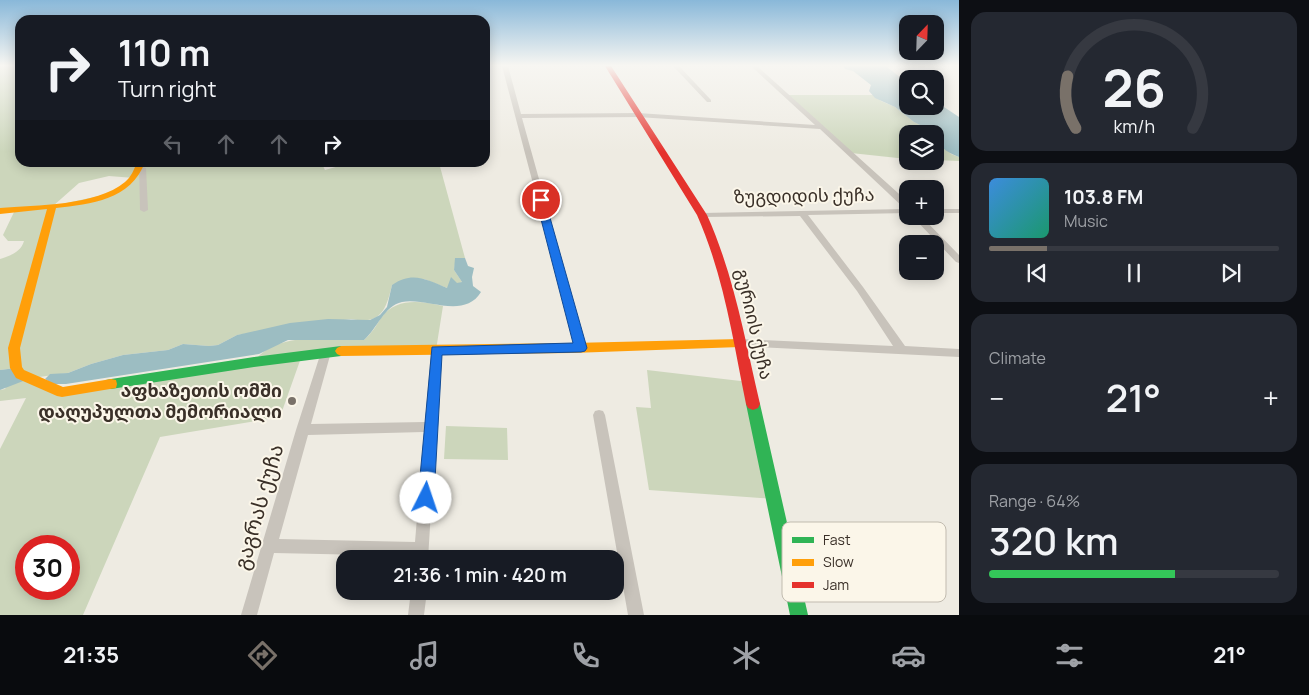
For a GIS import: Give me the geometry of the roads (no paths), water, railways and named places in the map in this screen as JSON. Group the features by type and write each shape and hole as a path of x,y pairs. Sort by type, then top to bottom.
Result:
{"main road":[{"name":"გურიის ქუჩა","path":"626,95 702,214 722,264 782,537"},
{"path":"0,211 90,200 108,194 135,178 140,167"},
{"path":"52,206 14,348 16,368 20,374 62,392 326,352 581,348 740,343"},
{"name":"გურიის ქუჩა","path":"796,602 799,615"}],"street":[{"path":"512,95 581,348"},
{"path":"703,95 709,101"},
{"path":"786,95 899,200"},
{"path":"518,116 638,115 822,127"},
{"path":"141,167 144,210"},
{"name":"ზუგდიდის ქუჩა","path":"702,214 899,209"},
{"path":"944,211 959,211"},
{"path":"801,212 860,289 902,350"},
{"path":"925,225 959,260"},
{"path":"740,343 959,353"},
{"path":"422,550 436,350"},
{"name":"გაგრას ქუჩა","path":"249,615 326,352"},
{"path":"599,415 622,528 636,615"},
{"path":"302,430 431,427"},
{"path":"269,546 346,550"},
{"path":"416,615 418,600"}],"water":[{"path":"872,95 899,95 899,110 875,98"},
{"path":"944,107 959,117 959,157 944,148 944,125 920,125 905,115 944,115"},
{"path":"455,258 465,258 468,266 474,268 473,286 481,292 474,300 465,305 455,306 412,301 396,304 385,313 364,340 288,340 259,354 66,384 53,384 45,379 50,374 68,373 123,355 168,350 183,344 218,345 237,335 290,323 328,319 370,320 380,315 387,307 392,285 406,278 419,278 447,288 451,277 457,283 462,282 454,270"},
{"path":"16,368 31,378 0,390 0,370"}],"place":[{"name":"აფხაზეთის ომში დაღუპულთა მემორიალი","path":"292,401"}]}
